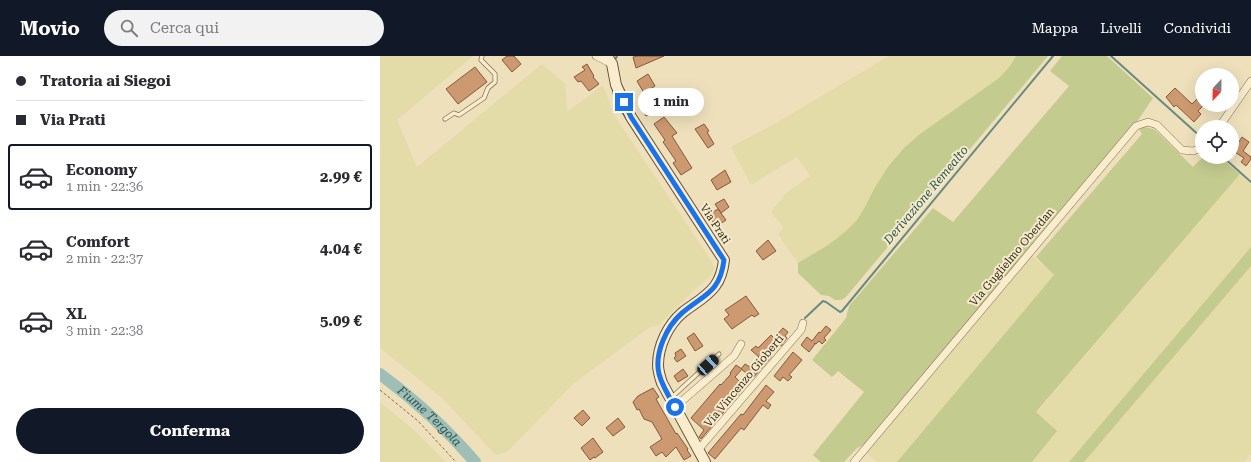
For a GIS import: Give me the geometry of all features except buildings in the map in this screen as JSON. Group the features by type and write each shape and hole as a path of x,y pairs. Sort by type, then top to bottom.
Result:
{"street":[{"path":"596,56 609,60"},
{"name":"Via Prati","path":"609,60 616,85 631,117 724,260 722,272 716,285 708,294 682,313 673,322 662,345 658,366 659,375 705,462"},
{"path":"1224,120 1251,81"},
{"name":"Via Guglielmo Oberdan","path":"854,462 1136,126 1148,122 1157,125 1182,150 1195,150"},
{"name":"Via Vincenzo Gioberti","path":"698,450 801,330 803,323"},
{"path":"673,403 734,356 741,344"}],"lane":[{"path":"445,119 454,114 459,115 484,98 488,88 495,82 495,74 482,60 482,56"},
{"path":"673,403 719,354"}],"path":[{"path":"380,390 418,421 456,462"}],"shaded area":[{"path":"380,56 473,56 397,120 417,167 542,64 565,84 567,112 603,85 614,115 712,262 714,269 710,277 693,291 658,326 650,327 573,384 507,452 496,455 442,398 380,348"},
{"path":"889,56 1016,56 1010,66 999,78 920,134 857,220 845,232 828,245 798,263 778,234 784,228 771,212 785,194 810,176 797,157 751,185 731,147 776,123"},
{"path":"1240,174 1251,184 1251,247 1069,462 1032,462 1057,431 1036,413"},
{"path":"1032,256 1055,275 897,462 877,462 865,452"},
{"path":"1251,266 1251,454 1244,462 1084,462"},
{"path":"380,402 415,431 446,462 380,462"}],"green space":[{"path":"1016,56 1048,56 845,298 835,300 829,296 821,295 798,273 798,263 828,245 845,232 857,220 887,168 904,148 920,134 999,78 1010,66"},
{"path":"1062,56 1107,56 1153,98 1136,123 865,445 857,448 844,462 821,462 813,455 864,392 838,371 832,377 812,360 846,318 849,306 933,208 953,222 1069,86 1050,71"},
{"path":"1145,127 1154,129 1193,167 1196,164 1228,164 1240,174 1036,412 1057,431 1032,462 897,462 1054,275 1036,257 1142,134 1139,130"},
{"path":"1251,247 1251,266 1084,462 1069,462"}],"waterway":[{"name":"Derivazione Remealto","path":"805,318 823,301 840,312 842,311 1053,56"},
{"name":"Derivazione Remealto","path":"1111,56 1195,132"},
{"name":"Derivazione Remealto","path":"613,90 615,101 644,146"},
{"name":"Derivazione Remealto","path":"1231,164 1251,182"},
{"name":"Fiume Tergola","path":"380,374 430,415 475,462"}],"route":[{"path":"624,102 631,117 724,260 722,272 716,285 708,294 682,313 673,322 662,345 658,366 659,375 675,407"}]}
